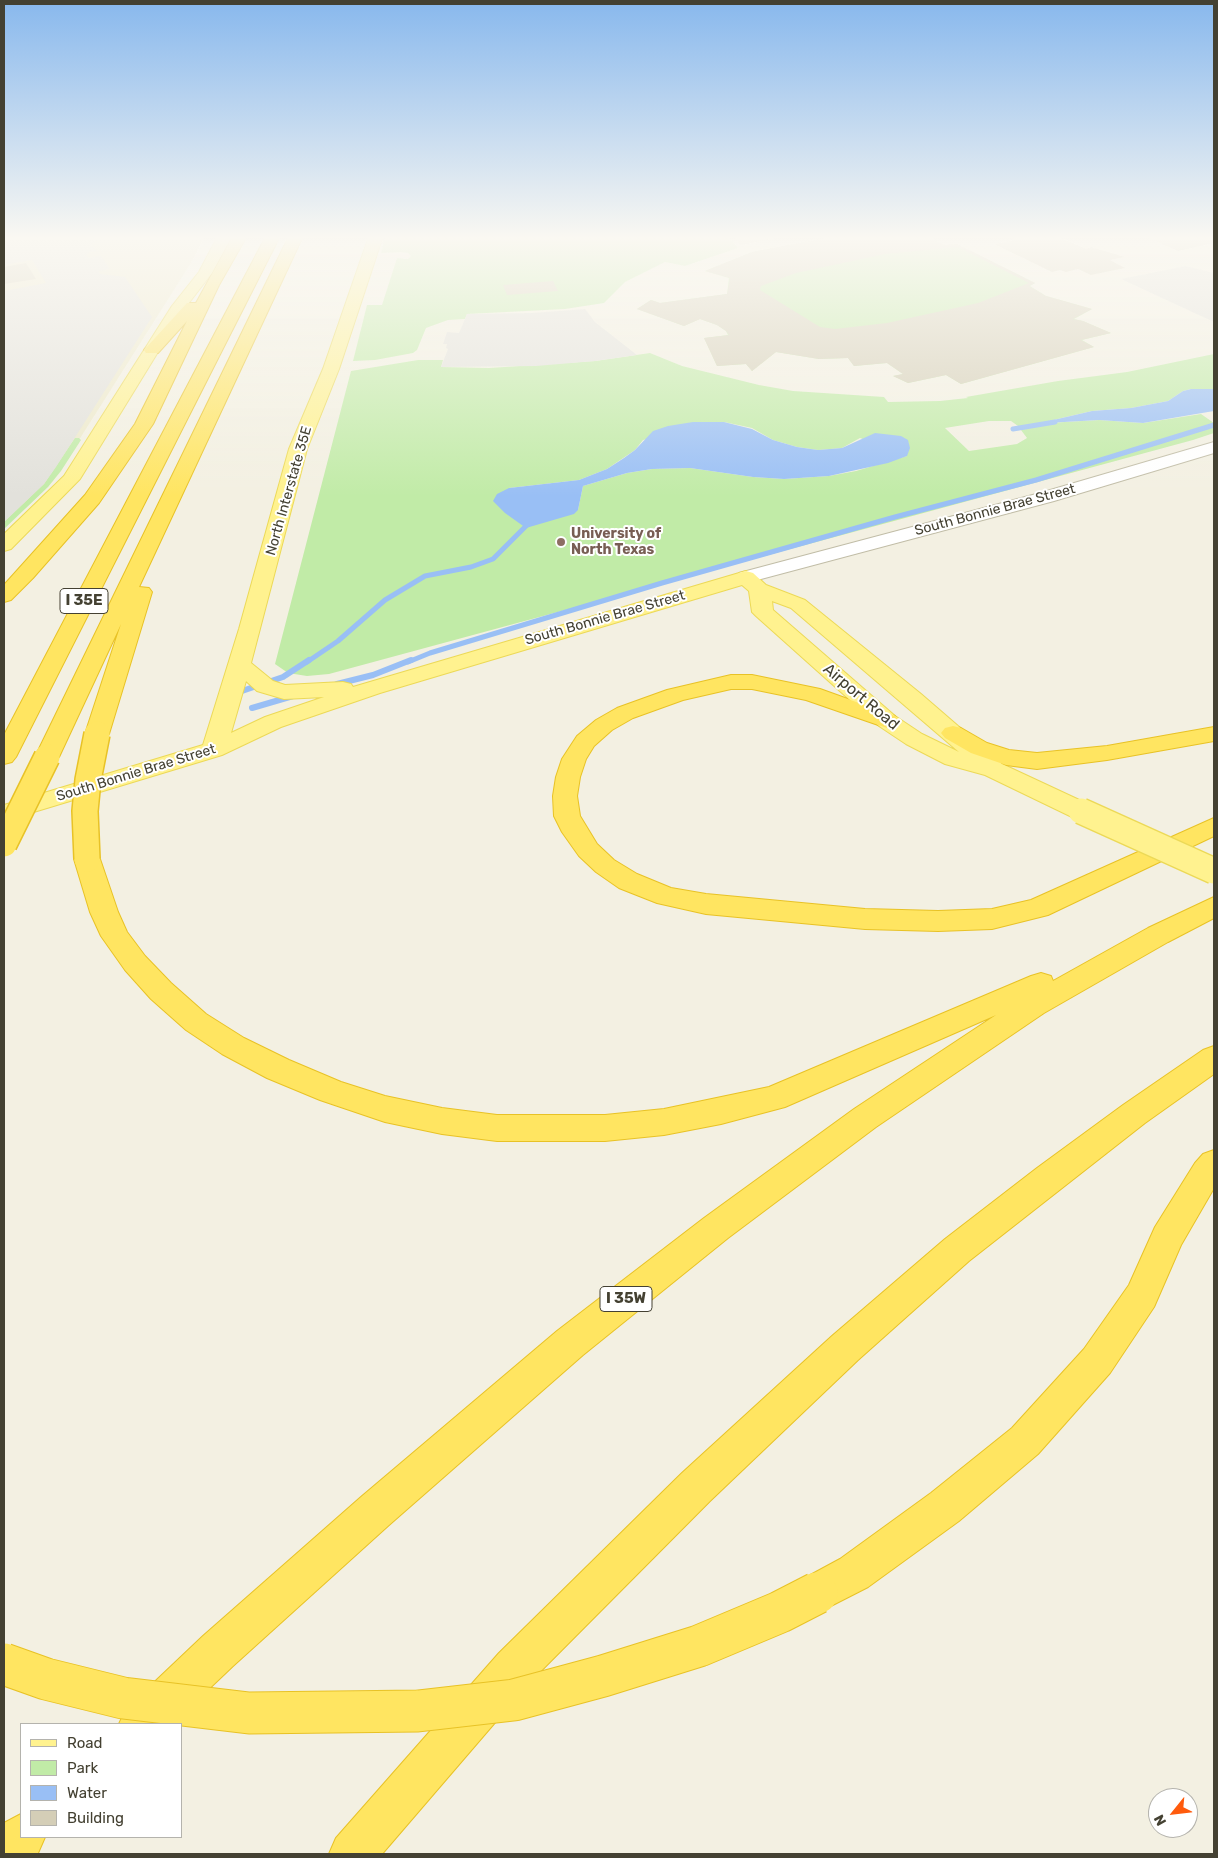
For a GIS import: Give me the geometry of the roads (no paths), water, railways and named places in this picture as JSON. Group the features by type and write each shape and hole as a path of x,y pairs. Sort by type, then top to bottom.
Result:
{"highway":[{"path":"152,350 177,323"},
{"path":"4,596 26,574 92,499 144,424 194,323"},
{"name":"I 35E","path":"4,757 228,323"},
{"name":"I 35E","path":"4,844 255,323"},
{"path":"127,504 150,474"},
{"path":"182,475 134,616 98,734 88,780 85,811 87,859 104,912 115,936 135,964 196,1022 233,1046 278,1069 331,1091 385,1109 442,1121 497,1128 605,1128 654,1123 721,1111 774,1098 1158,935"},
{"path":"887,721 812,694 752,682 731,682 675,695 625,713 604,725 585,741 574,759 568,777 565,796 566,816 580,838 605,866 628,881 666,896 706,904 793,913 865,919 938,921 992,919 1038,908 1214,826"},
{"path":"953,733 979,748 1006,757 1037,761 1107,753 1214,734"},
{"name":"I 35W","path":"142,1723 218,1651 532,1375 708,1234 857,1124 1034,1005 1158,935 1214,907"},
{"path":"352,1854 514,1668 696,1487 845,1348 957,1250 1134,1114 1214,1058"},
{"path":"4,1664 46,1679 123,1698 249,1714 418,1711 514,1700 603,1676 699,1646 780,1612 854,1573 937,1513 1026,1441 1097,1361 1142,1296 1167,1238 1214,1164"},
{"path":"4,1854 21,1838"}],"main road":[{"path":"4,545 71,479 169,323"},
{"name":"North Interstate 35E","path":"214,750 298,449 331,369 347,323"},
{"name":"South Bonnie Brae Street","path":"4,813 214,750 273,722 372,688 752,583"},
{"name":"Airport Road","path":"752,583 763,612 887,721 914,739 954,759 993,769 1081,811 1214,870"},
{"name":"Airport Road","path":"752,583 798,604 953,733 993,769"},
{"path":"239,665 265,686 284,692 372,688"}],"street":[{"name":"South Bonnie Brae Street","path":"752,583 1213,447"}],"water":[{"path":"1214,389 1214,411 1143,423 1099,420 1047,423 1092,411 1131,408 1168,401 1183,391"},
{"path":"693,422 724,422 752,429 773,440 797,447 818,450 842,448 875,433 901,436 908,440 910,448 907,456 888,463 829,476 784,479 753,477 690,468 652,469 627,473 583,486 578,510 574,514 526,528 505,513 493,501 497,494 509,488 579,480 607,469 635,450 653,431 668,426"}],"waterway":[{"path":"1013,429 1055,422"},
{"path":"408,662 430,653 662,583 895,517 1036,480 1214,425"},
{"path":"307,662 338,641 385,600 425,576 471,567 493,559 531,521"},
{"path":"242,691 283,677 309,660"},
{"path":"337,684 373,675 411,660"},
{"path":"252,708 293,696"}],"place":[{"name":"University of North Texas","path":"561,542"}]}
